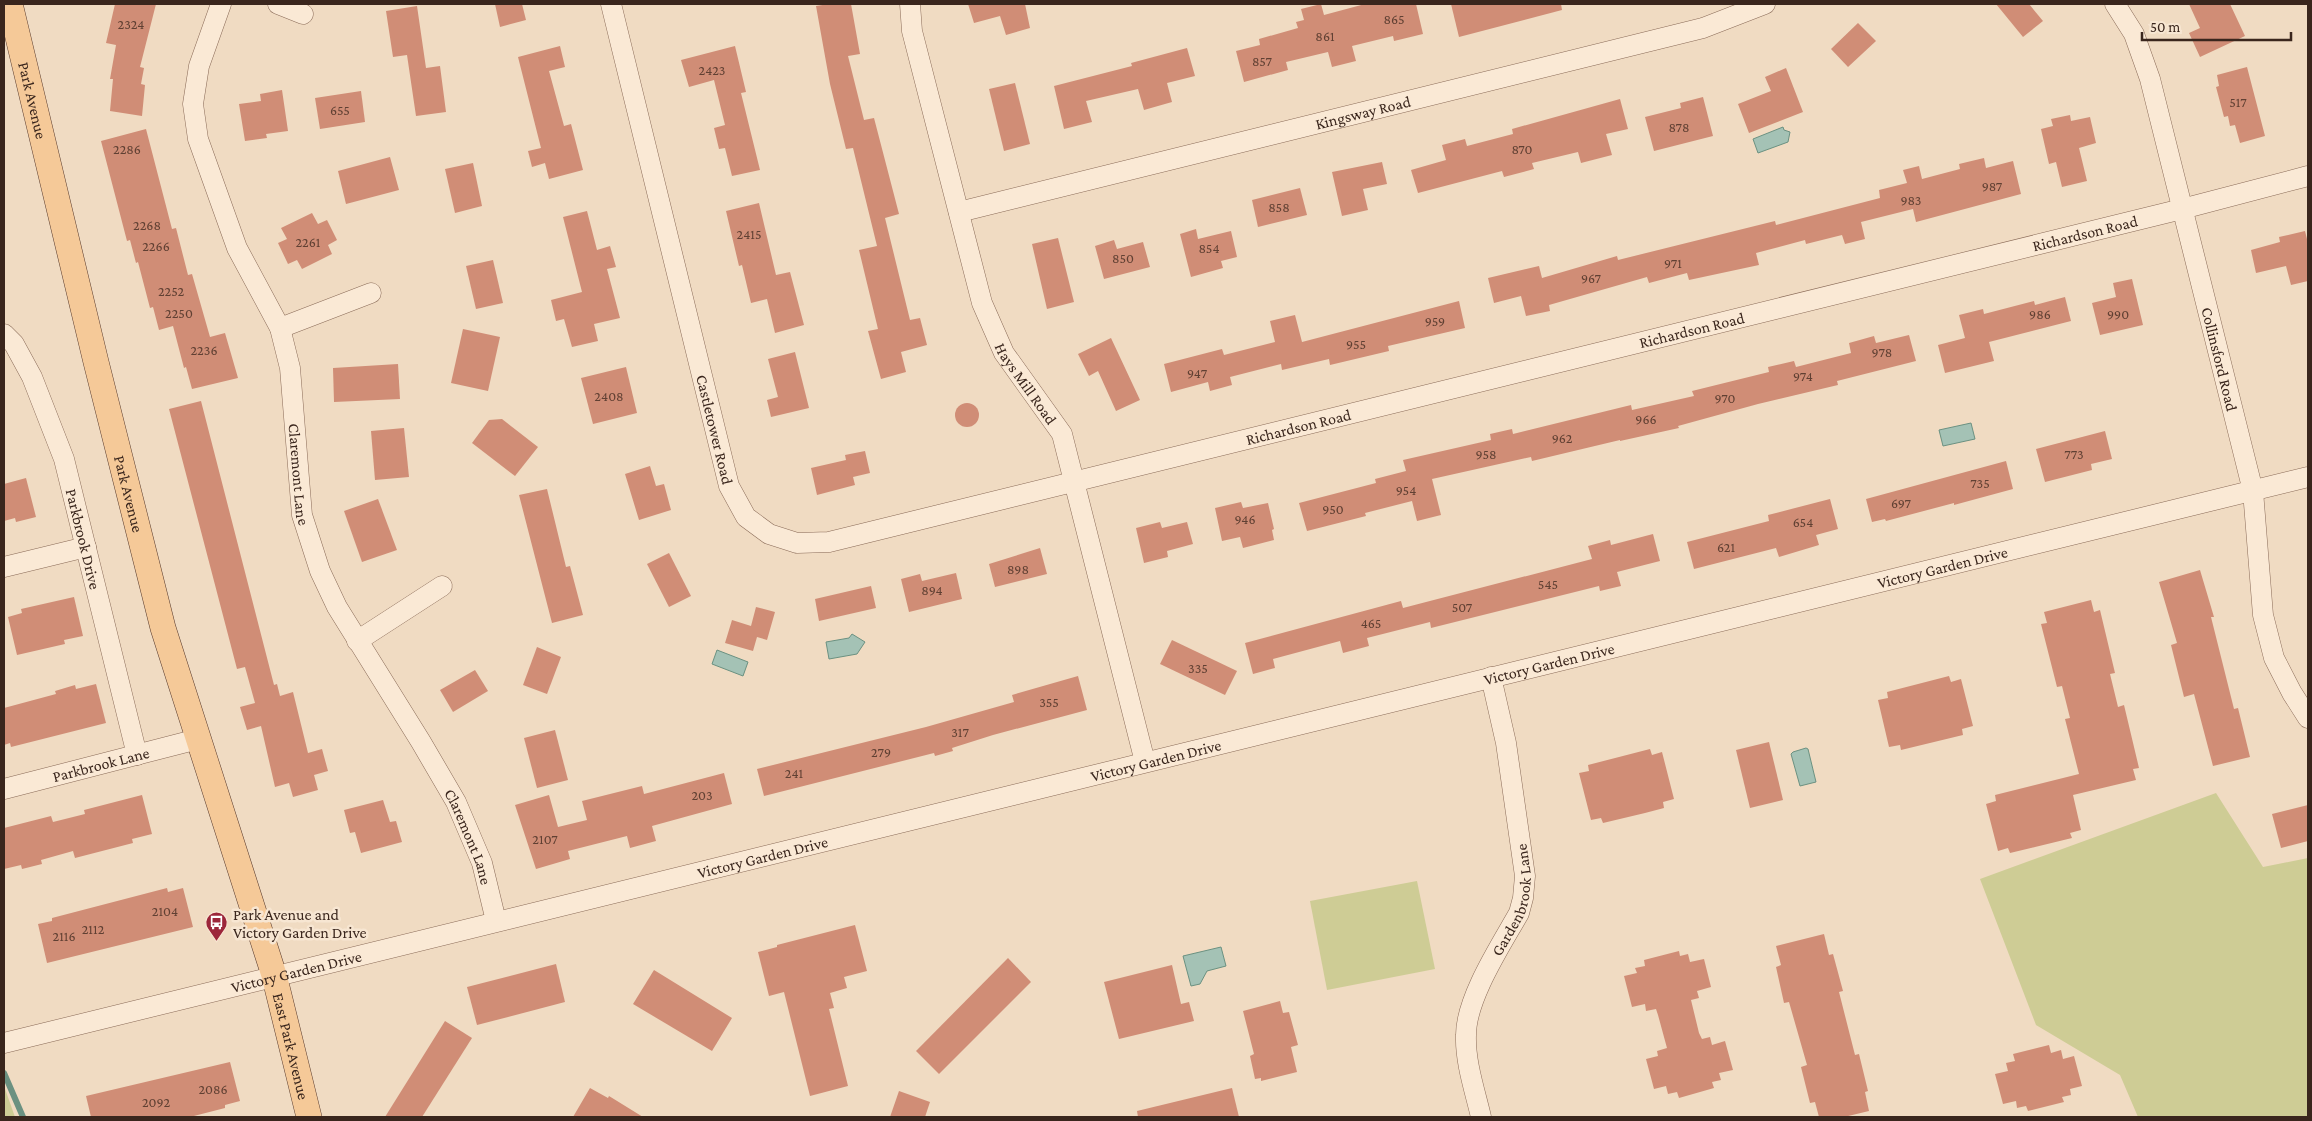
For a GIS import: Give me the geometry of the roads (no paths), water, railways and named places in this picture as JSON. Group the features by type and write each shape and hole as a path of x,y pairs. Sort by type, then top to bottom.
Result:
{"main road":[{"name":"Park Avenue","path":"10,4 96,362 163,628 274,975"},
{"name":"East Park Avenue","path":"274,975 309,1117"}],"street":[{"name":"Claremont Lane","path":"221,4 199,66 193,104 198,139 237,248 280,328 290,368 302,515 320,571 357,641 421,742 456,802 482,863 496,921"},
{"path":"278,4 303,14"},
{"name":"Castletower Road","path":"611,4 729,486 746,516 769,534 778,537 798,543 829,542 1075,482"},
{"name":"Hays Mill Road","path":"910,4 912,30 982,302 1004,353 1062,434 1145,762"},
{"name":"Kingsway Road","path":"959,212 1703,28 1764,4"},
{"name":"Collinsford Road","path":"2115,4 2134,34 2150,79 2253,491 2263,615 2274,658 2292,693 2308,718"},
{"name":"Richardson Road","path":"1075,482 2182,209 2308,176"},
{"path":"280,328 371,293"},
{"name":"Parkbrook Drive","path":"4,334 14,344 32,377 64,459 137,755"},
{"name":"Victory Garden Drive","path":"7,1042 1491,676 2308,477"},
{"path":"4,567 86,548"},
{"path":"357,641 442,586"},
{"name":"Gardenbrook Lane","path":"1481,1117 1466,1048 1469,1010 1519,912 1523,898 1525,876 1506,743 1491,676"},
{"name":"Parkbrook Lane","path":"4,789 198,739"}],"waterway":[{"path":"4,1073 23,1117"}],"place":[{"name":"Park Avenue and Victory Garden Drive","path":"217,942"}]}
